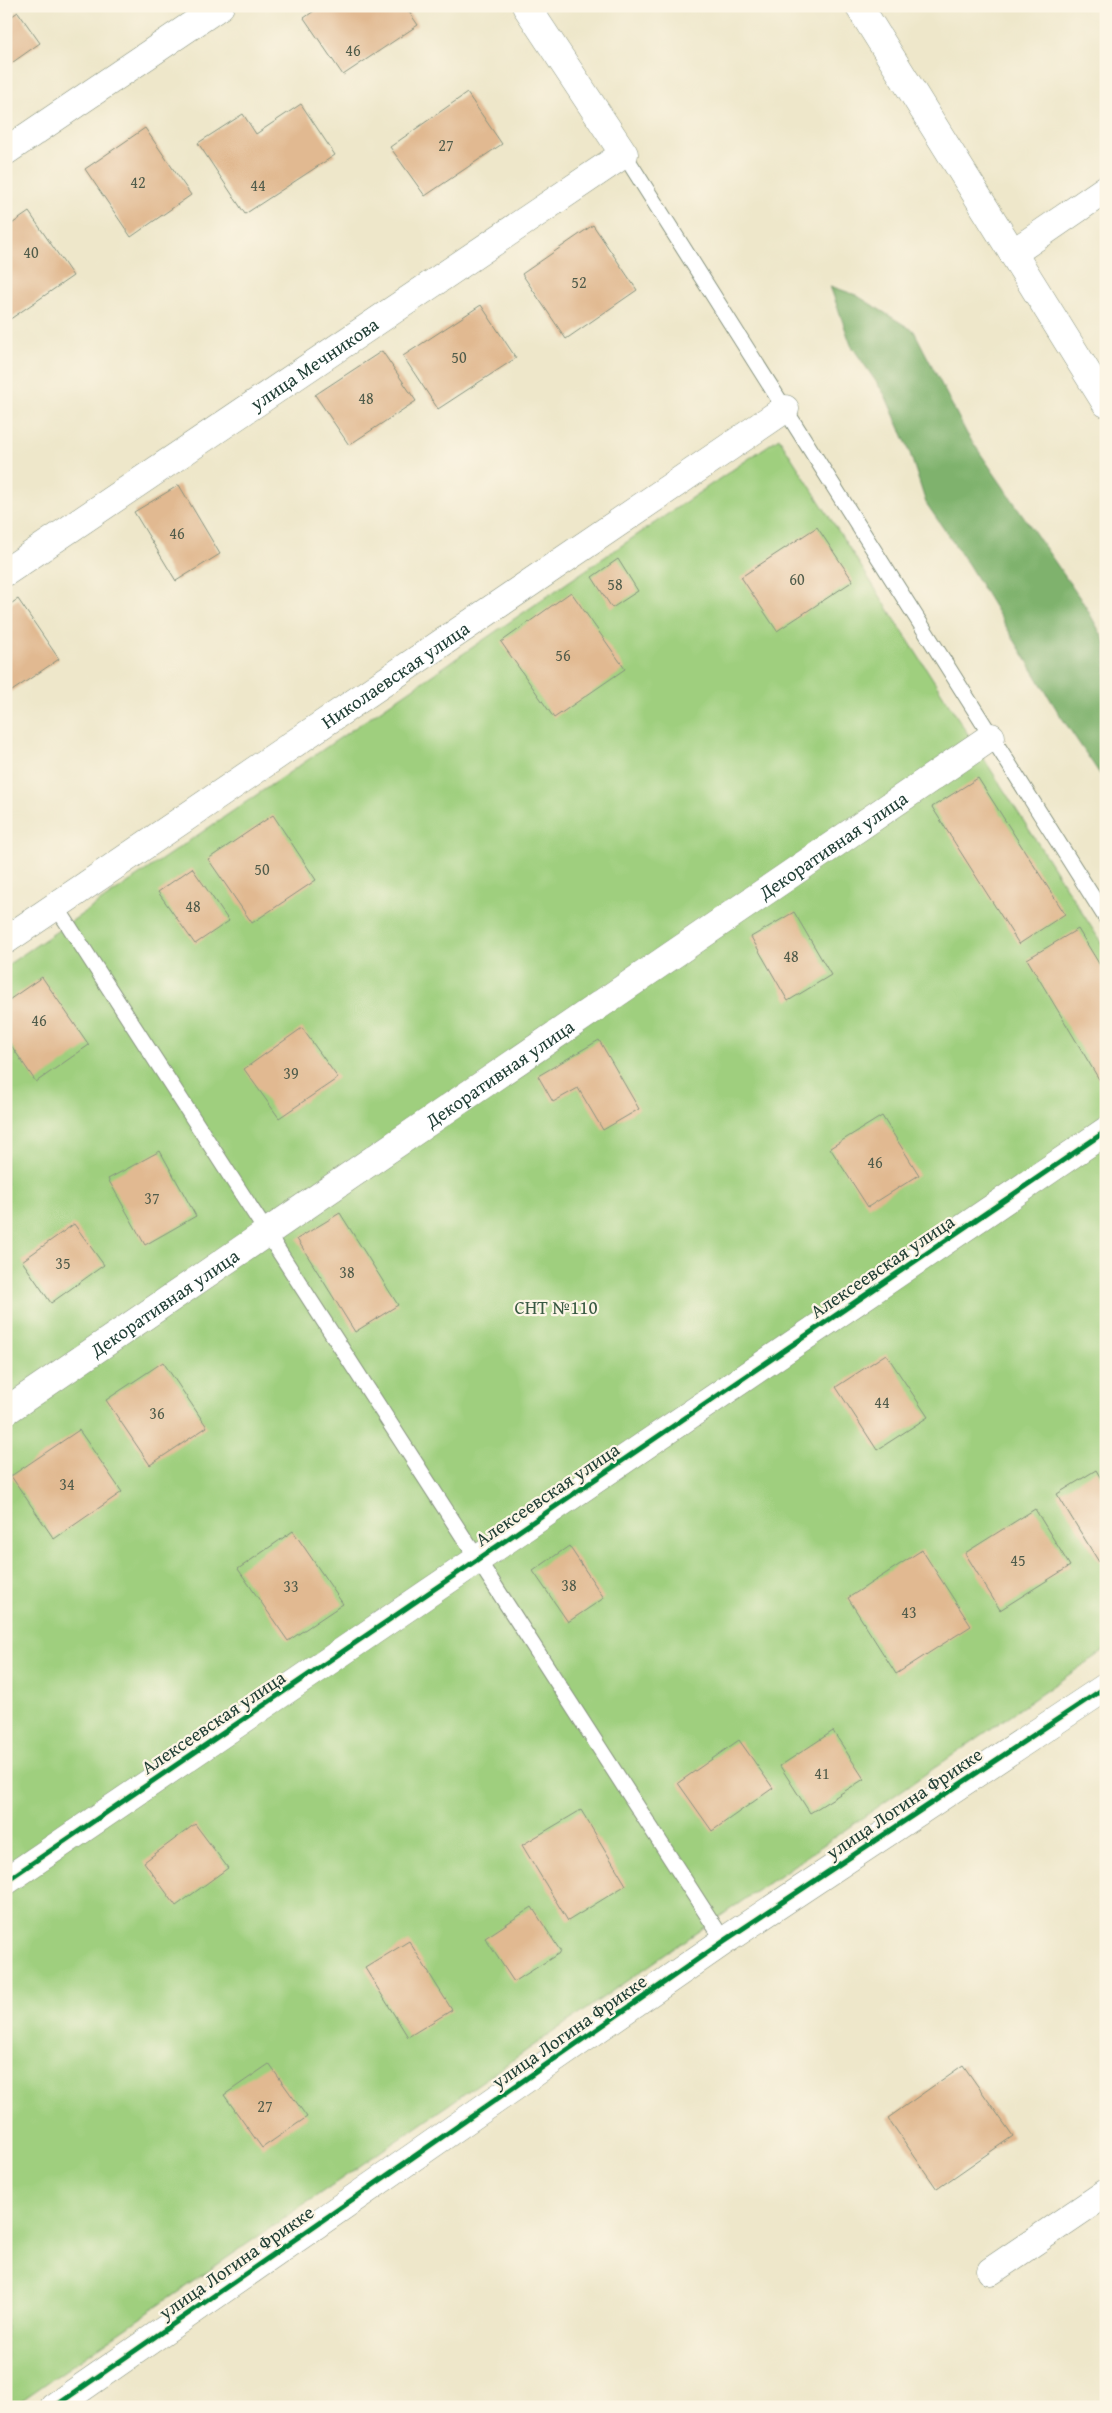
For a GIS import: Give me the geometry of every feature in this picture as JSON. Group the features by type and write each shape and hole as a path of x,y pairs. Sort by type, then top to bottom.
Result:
{"street":[{"path":"6,151 220,6"},
{"path":"526,6 624,154"},
{"path":"859,6 1106,403"},
{"name":"улица Мечникова","path":"6,572 624,154"},
{"path":"1012,253 1106,189"},
{"name":"Николаевская улица","path":"6,940 785,409"},
{"name":"Декоративная улица","path":"6,1412 991,737"},
{"name":"Алексеевская улица","path":"6,1881 1106,1131"},
{"name":"улица Логина Фрикке","path":"54,2407 724,1941 1106,1687"},
{"path":"991,2271 1106,2193"}],"lane":[{"path":"624,154 1106,918"},
{"path":"56,906 724,1941"}],"green space":[{"path":"830,286 856,295 914,331 967,434 1086,607 1106,643 1106,783 1060,715 968,564 926,503 908,447 885,395 851,345"},
{"name":"СНТ №110","path":"779,438 1106,950 1106,1649 12,2407 6,2407 6,966"}],"building":[{"path":"321,6 405,6 418,25 343,75 304,18"},
{"path":"18,12 40,43 6,67 6,20"},
{"path":"467,93 502,144 425,196 390,147"},
{"path":"301,104 335,155 245,214 198,143 243,114 256,134"},
{"path":"145,128 191,195 131,237 85,169"},
{"path":"29,212 73,276 6,322 6,228"},
{"path":"593,225 637,290 566,339 522,274"},
{"path":"481,305 516,358 438,409 403,356"},
{"path":"382,351 416,401 349,445 315,395"},
{"path":"179,485 220,554 176,581 134,512"},
{"path":"817,527 853,581 777,631 741,577"},
{"path":"618,559 638,591 612,608 592,577"},
{"path":"571,592 625,669 554,718 501,642"},
{"path":"18,599 59,659 6,695 6,607"},
{"path":"978,778 1065,914 1019,944 932,807"},
{"path":"273,815 316,880 252,923 208,859"},
{"path":"192,868 229,921 195,944 158,892"},
{"path":"794,912 831,975 788,1001 751,937"},
{"path":"1078,929 1106,975 1106,1091 1027,959"},
{"path":"42,977 89,1045 36,1082 6,1038 6,1002"},
{"path":"302,1028 338,1078 279,1118 244,1069"},
{"path":"599,1040 639,1109 603,1130 578,1088 553,1102 538,1076"},
{"path":"882,1116 919,1175 868,1207 830,1148"},
{"path":"160,1151 196,1216 145,1245 108,1179"},
{"path":"340,1213 398,1305 355,1332 297,1239"},
{"path":"74,1224 104,1265 51,1303 22,1261"},
{"path":"886,1354 928,1417 877,1450 836,1387"},
{"path":"163,1362 207,1427 150,1465 106,1400"},
{"path":"79,1430 122,1492 54,1539 11,1476"},
{"path":"1096,1470 1106,1487 1106,1557 1099,1562 1057,1494"},
{"path":"1035,1509 1070,1566 1000,1610 965,1553"},
{"path":"293,1531 343,1604 288,1641 238,1569"},
{"path":"569,1546 604,1598 568,1622 533,1571"},
{"path":"922,1550 971,1626 896,1674 848,1598"},
{"path":"833,1731 864,1779 810,1813 780,1766"},
{"path":"739,1740 773,1788 712,1831 678,1783"},
{"path":"581,1810 626,1885 568,1921 522,1845"},
{"path":"195,1824 228,1868 176,1906 144,1862"},
{"path":"532,1907 561,1952 514,1982 485,1938"},
{"path":"409,1941 452,2010 408,2037 365,1968"},
{"path":"269,2064 307,2117 262,2148 224,2095"},
{"path":"963,2065 1013,2136 937,2189 888,2118"}],"cycle path":[{"path":"6,1881 1106,1131"},
{"path":"54,2407 724,1941 1106,1687"}]}
